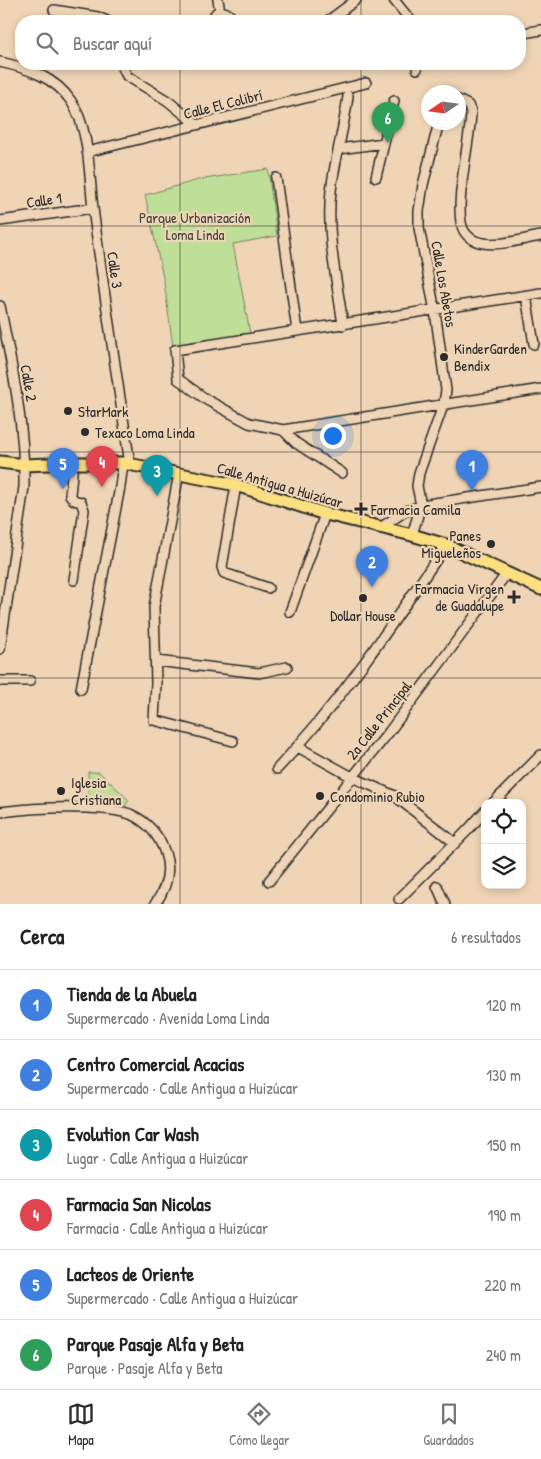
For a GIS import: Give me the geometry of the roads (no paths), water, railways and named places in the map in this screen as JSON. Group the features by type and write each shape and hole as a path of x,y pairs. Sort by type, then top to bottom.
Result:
{"main road":[{"name":"Calle Antigua a Huizúcar","path":"0,462 24,465 126,463 236,485 325,514 446,545 541,590"}],"street":[{"path":"218,0 220,12"},
{"path":"336,15 356,0"},
{"path":"394,0 406,15"},
{"path":"54,10 85,15"},
{"path":"216,15 220,12 228,15"},
{"path":"526,32 541,30"},
{"name":"Calle 3","path":"0,62 15,65"},
{"name":"Calle 3","path":"30,70 58,86 72,102 77,113 87,152 126,463 81,689"},
{"path":"124,70 127,76 168,101 197,125"},
{"name":"Calle El Colibrí","path":"87,152 366,83"},
{"path":"343,324 330,227 331,191 348,96"},
{"path":"376,177 394,101"},
{"path":"466,104 472,112 462,175 460,221 464,231 470,238 484,244 541,236"},
{"name":"Calle Los Abetos","path":"412,535 422,505 417,486 419,473 444,403 446,390 436,311 419,228 419,211 423,185 437,130"},
{"path":"339,149 384,143"},
{"path":"276,178 297,332"},
{"name":"Calle 1","path":"0,220 93,208"},
{"path":"541,293 465,304 436,311 175,350 178,379 206,400 249,423 283,430 541,388"},
{"path":"526,296 534,344"},
{"name":"Calle 2","path":"0,306 19,404 24,465 24,487 0,648"},
{"path":"283,430 296,443 342,473"},
{"path":"73,463 70,495 74,500 81,502 84,510 74,580"},
{"path":"179,473 154,607 156,661 154,720 233,741"},
{"path":"236,485 222,567 224,573 268,588"},
{"path":"380,528 404,512 422,505 541,487"},
{"path":"290,612 325,514"},
{"path":"277,769 298,747 381,641 446,545"},
{"name":"2a Calle Principal","path":"270,881 404,711 507,573"},
{"path":"156,661 259,673 287,667"},
{"path":"0,681 30,680"},
{"path":"298,747 352,777 395,796 454,843"},
{"path":"497,799 541,755"},
{"path":"0,812 40,807 73,807 106,809 124,812 136,817 155,831 166,857 167,874 165,886 155,904"},
{"path":"399,898 481,815"},
{"path":"437,886 445,904"}],"place":[{"name":"Parque Pasaje Alfa y Beta","path":"388,143"},
{"name":"KinderGarden Bendix","path":"444,357"},
{"name":"StarMark","path":"68,411"},
{"name":"Texaco Loma Linda","path":"85,432"},
{"name":"Farmacia San Nicolas","path":"102,487"},
{"name":"Lacteos de Oriente","path":"63,489"},
{"name":"Tienda de la Abuela","path":"472,491"},
{"name":"Evolution Car Wash","path":"157,496"},
{"name":"Farmacia Camila","path":"361,509"},
{"name":"Panes Migueleños","path":"491,544"},
{"name":"Centro Comercial Acacias","path":"372,587"},
{"name":"Farmacia Virgen de Guadalupe","path":"514,597"},
{"name":"Dollar House","path":"363,598"},
{"name":"Iglesia Cristiana","path":"61,791"},
{"name":"Condominio Rubio","path":"320,796"}],"park label":[{"name":"Parque Urbanización Loma Linda","path":"195,226"}]}
